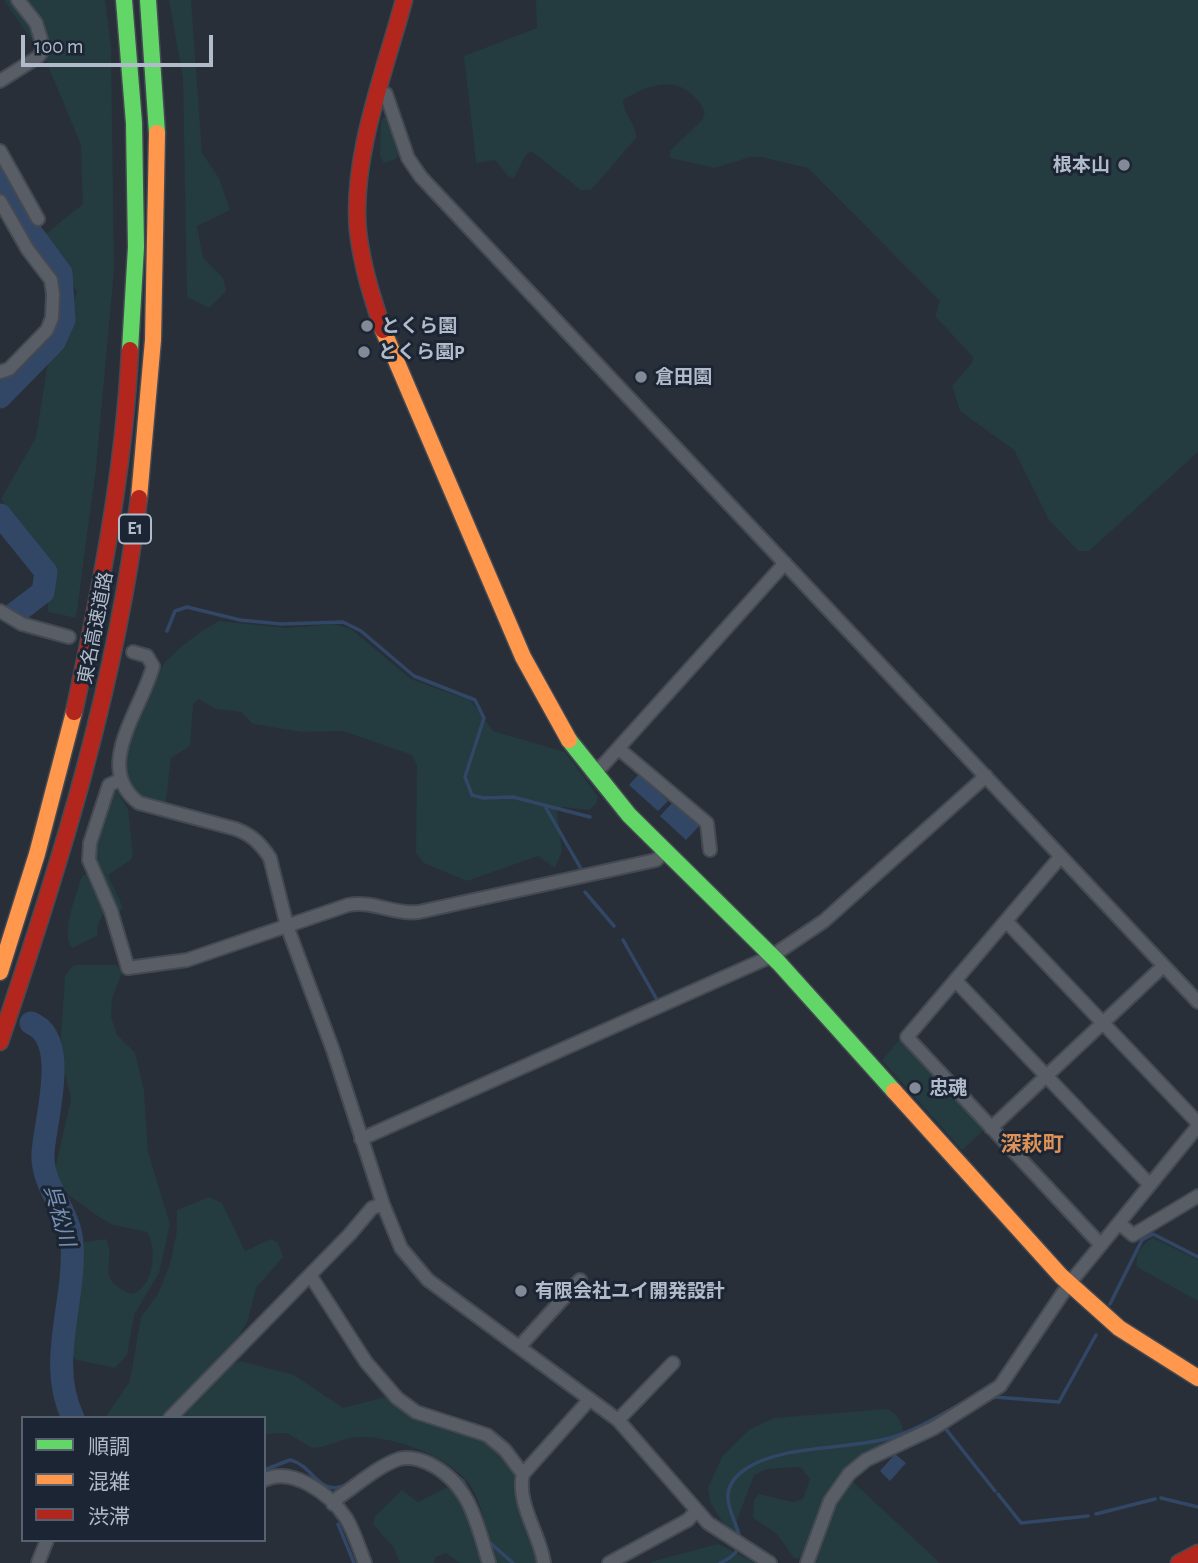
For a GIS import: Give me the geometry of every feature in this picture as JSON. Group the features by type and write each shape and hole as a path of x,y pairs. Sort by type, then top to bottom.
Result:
{"main road":[{"name":"東名高速道路","path":"0,971 59,781 84,681 99,604 122,446 132,326 135,210 132,108 124,0"},
{"name":"東名高速道路","path":"0,1042 39,925 80,786 120,621 135,530 155,326 158,221 156,106 148,0"},
{"path":"404,0 363,151 358,206 360,249 369,292 523,657 556,720 593,773 665,851 772,956 1069,1284 1119,1328 1198,1378"},
{"path":"1179,1563 1198,1553"}],"street":[{"path":"0,81 38,57 44,49 40,29 18,0"},
{"path":"379,92 386,94 408,158 421,177 1198,1002"},
{"path":"0,151 37,219"},
{"path":"0,201 28,250 51,280 53,311 43,336 9,369 0,372"},
{"path":"593,773 619,748 785,563"},
{"path":"0,611 22,624 69,636"},
{"path":"133,652 147,656 153,666 118,758 120,780 131,797 139,803 236,829 256,840 270,858 286,926 383,1205 401,1248 417,1271 618,1420 696,1511 738,1545 770,1563"},
{"path":"619,748 707,822 710,850"},
{"path":"362,1139 772,956 824,921 986,776"},
{"path":"120,780 109,785 90,843 89,857 91,868 111,911 128,968 187,960 356,903 404,913 419,912 656,860 665,851"},
{"path":"79,869 85,857 89,857"},
{"path":"1056,862 906,1037 1101,1245"},
{"path":"807,1563 830,1501 849,1474 866,1460 934,1428 1000,1386 1069,1284 1198,1125 1006,921"},
{"path":"991,1128 1158,971"},
{"path":"955,980 1150,1185"},
{"path":"1119,1223 1133,1235 1198,1196"},
{"path":"172,1416 372,1208 383,1205"},
{"path":"310,1275 366,1362 397,1398 416,1412 487,1435 506,1450 523,1474"},
{"path":"520,1346 580,1280"},
{"path":"618,1420 673,1363"},
{"path":"544,1563 521,1482 523,1474 590,1399"},
{"path":"332,1504 338,1497 392,1462 416,1458 438,1468 459,1484 471,1507 489,1563"},
{"path":"266,1479 282,1474 298,1478 332,1504 346,1518 365,1563"},
{"path":"609,1563 688,1520 696,1511"},
{"path":"38,1563 46,1542"}],"green space":[{"path":"4,0 105,0 111,46 114,270 96,468 76,618 48,612 48,564 1,499 36,437 48,362 77,292 43,236 83,204 81,145 46,61"},
{"path":"169,0 191,0 202,153 219,178 230,210 197,226 203,258 223,278 226,291 209,308 187,297 183,78"},
{"path":"536,0 1198,0 1198,452 1089,551 1078,551 1049,520 1014,450 960,411 952,386 972,363 973,357 935,316 940,301 808,168 761,157 750,157 715,168 670,158 670,151 702,120 705,112 688,91 678,86 657,85 623,100 636,138 591,190 581,190 531,151 525,156 514,178 508,176 495,160 476,163 464,56 537,28"},
{"path":"384,117 388,120 398,155 396,159 384,163 380,156 381,121"},
{"path":"219,621 288,628 333,624 351,629 411,679 471,701 493,731 565,752 598,797 596,804 589,810 564,807 557,810 562,851 555,868 538,856 467,881 424,863 416,853 417,766 412,755 343,731 302,732 253,724 241,712 216,709 198,699 193,705 190,746 171,758 166,801 162,804 144,797 132,788 126,778 124,766 126,753 155,678 165,662 179,649"},
{"path":"117,791 128,809 133,854 132,859 108,875 123,908 119,913 101,880 96,853 101,826 113,792"},
{"path":"86,874 104,913 98,924 97,936 72,948 68,933 69,923 82,876"},
{"path":"116,965 123,970 112,999 111,1016 117,1035 135,1053 144,1090 148,1152 170,1224 159,1273 134,1315 127,1355 115,1368 77,1360 68,1353 78,1246 85,1242 106,1239 110,1255 109,1276 120,1288 132,1294 145,1284 153,1258 147,1232 113,1225 102,1219 63,1191 54,1174 71,1099 60,1051 65,977 72,966"},
{"path":"902,1037 986,1128 962,1150 882,1060"},
{"path":"209,1197 222,1203 245,1251 271,1239 278,1243 283,1257 256,1288 248,1320 237,1340 164,1416 106,1416 130,1381 141,1317 158,1294 170,1264 177,1231 177,1210"},
{"path":"1153,1238 1198,1260 1198,1301 1137,1267 1140,1250"},
{"path":"240,1361 294,1375 343,1408 389,1396 494,1445 516,1473 540,1563 493,1563 483,1517 473,1490 453,1468 423,1451 389,1440 359,1437 312,1448 287,1433 266,1434 266,1416 182,1416 230,1366"},
{"path":"885,1409 893,1412 899,1419 903,1436 846,1470 838,1478 824,1499 803,1558 794,1558 777,1534 753,1518 754,1500 759,1494 793,1502 803,1499 810,1479 800,1467 767,1469 754,1475 737,1520 736,1533 725,1526 710,1502 708,1488 722,1457 750,1429 774,1418"},
{"path":"851,1481 940,1563 814,1563 834,1503"},
{"path":"450,1486 459,1491 485,1563 460,1563 446,1553 436,1557 434,1563 400,1563 394,1548 373,1524 375,1516 402,1490 418,1502"},
{"path":"718,1544 756,1563 650,1563 654,1561"}],"water":[{"path":"639,774 668,801 658,811 629,785"},
{"path":"674,801 700,825 686,840 660,816"},
{"path":"895,1454 906,1463 890,1481 880,1471"}],"waterway":[{"name":"呉松川","path":"0,175 30,231 61,273 64,320 54,342 0,397"},
{"name":"呉松川","path":"0,515 46,572 43,592 14,614"},
{"path":"167,631 175,611 187,607 240,620 281,624 343,622 361,631 414,676 475,700 484,718 465,777 472,795 483,798 513,797 590,817"},
{"path":"546,808 580,867"},
{"path":"585,892 614,926"},
{"path":"623,940 656,998"},
{"name":"呉松川","path":"31,1023 43,1032 50,1045 53,1081 43,1153 44,1165 46,1176 70,1231 72,1243 62,1375 65,1397 72,1416"},
{"path":"1110,1304 1142,1240 1153,1234 1198,1257"},
{"path":"994,1397 1059,1402 1096,1335"},
{"path":"720,1563 734,1554 740,1544 728,1496 732,1483 744,1470 777,1456 873,1442 900,1435 971,1398"},
{"path":"945,1428 995,1491"},
{"path":"266,1469 290,1460 298,1463 328,1487 346,1485"},
{"path":"435,1460 463,1481 478,1511"},
{"path":"998,1494 1021,1523 1088,1516"},
{"path":"1161,1498 1198,1507"},
{"path":"1096,1514 1155,1499"},
{"path":"338,1524 354,1563"},
{"path":"488,1541 513,1563"}],"traffic: fast":[{"path":"124,0 134,123 136,247 130,350"},
{"path":"148,0 157,133"},
{"path":"569,740 629,815 779,963 894,1091"}],"traffic: slow":[{"path":"139,498 153,340 157,133"},
{"path":"383,330 523,657 569,740"},
{"path":"0,972 37,854 74,712"},
{"path":"894,1091 1061,1276 1119,1328 1198,1378"}],"traffic: jam":[{"path":"383,330 362,257 357,203 364,144 404,0"},
{"path":"74,712 117,487 130,350"},
{"path":"0,1042 44,908 101,706 129,568 139,498"},
{"path":"1179,1563 1198,1553"}],"place":[{"name":"根本山","path":"1124,165"},
{"name":"とくら園","path":"367,326"},
{"name":"とくら園P","path":"364,352"},
{"name":"倉田園","path":"641,377"},
{"name":"忠魂","path":"915,1088"},
{"name":"有限会社ユイ開発設計","path":"521,1291"}],"district":[{"name":"深萩町","path":"1032,1145"}]}
